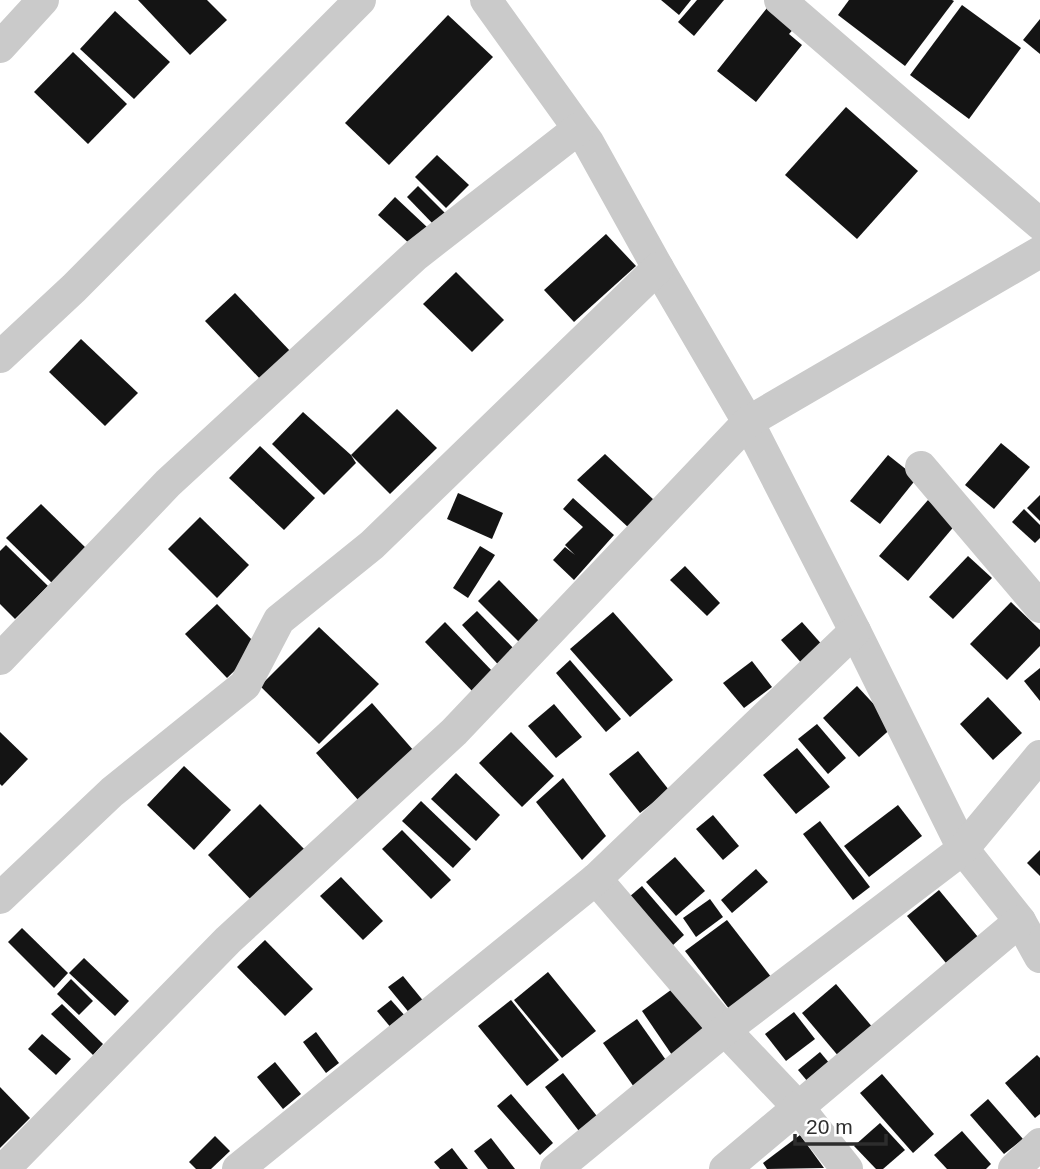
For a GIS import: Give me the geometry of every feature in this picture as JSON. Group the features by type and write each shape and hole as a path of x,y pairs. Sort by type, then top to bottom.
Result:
{"street":[{"path":"0,47 43,0"},
{"path":"0,357 74,288 359,0"},
{"path":"486,0 588,142 748,422 962,849 1020,921 1040,957"},
{"path":"780,0 1040,224"},
{"path":"0,659 169,483 406,264 578,129"},
{"path":"4,1169 228,940 454,733 748,422 1040,252"},
{"path":"0,898 112,792 245,685 279,620 372,545 658,268"},
{"path":"921,467 1040,607"},
{"path":"238,1169 596,879 855,631"},
{"path":"556,1169 725,1030 962,849 1040,756"},
{"path":"596,879 725,1030 798,1107 847,1169"},
{"path":"725,1169 1020,921"},
{"path":"1014,1169 1040,1144"}],"building":[{"path":"138,0 207,0 227,20 190,55"},
{"path":"661,0 691,0 679,15"},
{"path":"697,0 724,0 694,36 678,22"},
{"path":"849,0 954,1 905,66 838,15"},
{"path":"771,3 798,24 789,34 802,45 756,102 717,71"},
{"path":"962,5 1021,48 969,119 910,75"},
{"path":"115,11 170,62 134,99 80,49"},
{"path":"448,15 493,57 389,165 345,123"},
{"path":"1040,19 1040,54 1023,40"},
{"path":"73,52 127,104 88,144 34,92"},
{"path":"846,107 918,171 857,239 785,175"},
{"path":"437,155 469,185 446,208 415,177"},
{"path":"418,186 447,215 435,226 407,197"},
{"path":"395,197 428,228 412,246 378,215"},
{"path":"606,234 636,266 574,322 544,290"},
{"path":"456,272 504,320 472,352 423,304"},
{"path":"235,293 292,353 262,381 205,321"},
{"path":"81,339 138,393 105,426 49,372"},
{"path":"397,409 437,448 390,494 351,455"},
{"path":"303,412 351,455 356,463 324,495 272,444"},
{"path":"1001,443 1030,467 994,509 965,485"},
{"path":"260,446 315,498 284,530 229,478"},
{"path":"605,454 655,501 629,528 577,480"},
{"path":"888,455 917,478 880,524 850,501"},
{"path":"458,493 503,513 492,539 447,519"},
{"path":"1040,495 1040,521 1027,508"},
{"path":"573,498 614,535 574,580 553,560 565,547 575,555 565,545 583,527 563,509"},
{"path":"928,500 956,524 908,581 879,556"},
{"path":"41,504 87,549 53,584 6,538"},
{"path":"1024,509 1040,525 1040,538 1035,543 1012,522"},
{"path":"200,517 249,565 217,598 168,549"},
{"path":"6,545 48,586 15,619 0,604 0,551"},
{"path":"480,546 495,555 468,598 453,588"},
{"path":"968,556 992,578 953,619 929,597"},
{"path":"685,566 720,603 707,616 670,580"},
{"path":"499,580 544,626 523,646 478,601"},
{"path":"1011,602 1040,630 1040,646 1007,680 970,644"},
{"path":"217,604 259,647 227,678 185,634"},
{"path":"477,611 520,655 504,671 462,625"},
{"path":"613,612 673,680 630,717 570,649"},
{"path":"445,622 495,674 475,694 425,642"},
{"path":"802,622 825,648 804,666 781,640"},
{"path":"319,627 379,684 319,744 260,686"},
{"path":"570,660 621,719 606,732 556,673"},
{"path":"752,661 772,687 744,708 723,683"},
{"path":"1040,668 1040,701 1024,681"},
{"path":"857,686 894,726 859,757 823,718"},
{"path":"988,697 1022,733 993,760 960,724"},
{"path":"372,703 414,751 359,801 316,753"},
{"path":"554,704 582,737 556,758 528,726"},
{"path":"817,724 846,758 828,774 798,739"},
{"path":"0,732 28,759 2,786 0,784"},
{"path":"511,732 554,776 522,807 479,763"},
{"path":"797,748 830,787 796,814 763,775"},
{"path":"638,751 669,790 640,813 609,774"},
{"path":"184,766 231,810 194,850 147,805"},
{"path":"456,773 500,815 476,841 431,799"},
{"path":"563,778 606,836 582,860 536,802"},
{"path":"421,801 471,849 453,868 402,821"},
{"path":"260,804 308,853 256,905 208,855"},
{"path":"898,805 922,836 869,877 844,846"},
{"path":"713,815 739,846 723,860 696,829"},
{"path":"820,821 870,887 853,900 803,834"},
{"path":"402,830 451,880 431,899 382,849"},
{"path":"1040,850 1040,876 1027,863"},
{"path":"675,857 705,891 676,916 646,882"},
{"path":"756,869 768,882 732,913 721,900"},
{"path":"341,877 383,921 363,940 320,896"},
{"path":"642,886 684,935 672,946 629,897"},
{"path":"939,890 978,937 946,963 907,916"},
{"path":"710,899 723,917 696,937 683,918"},
{"path":"727,920 775,982 733,1014 685,951"},
{"path":"22,928 68,973 54,988 8,942"},
{"path":"265,940 313,989 285,1016 237,967"},
{"path":"84,958 129,1001 115,1016 69,973"},
{"path":"548,972 596,1031 562,1058 514,1000"},
{"path":"403,976 425,1003 411,1015 388,987"},
{"path":"71,979 93,1001 79,1015 57,994"},
{"path":"836,984 874,1029 840,1058 802,1013"},
{"path":"675,987 707,1032 672,1055 642,1011"},
{"path":"391,1000 406,1017 392,1029 377,1011"},
{"path":"511,1000 559,1060 527,1086 478,1026"},
{"path":"62,1004 103,1044 93,1055 51,1014"},
{"path":"794,1012 815,1039 786,1061 765,1034"},
{"path":"637,1019 668,1063 634,1087 603,1043"},
{"path":"316,1032 339,1063 326,1073 303,1042"},
{"path":"42,1034 71,1059 56,1075 28,1049"},
{"path":"820,1052 830,1064 808,1082 798,1070"},
{"path":"1037,1055 1040,1058 1040,1114 1035,1118 1005,1083"},
{"path":"275,1062 301,1094 283,1109 257,1077"},
{"path":"563,1073 600,1120 582,1135 545,1087"},
{"path":"882,1074 934,1134 913,1153 860,1093"},
{"path":"0,1087 30,1118 0,1148"},
{"path":"511,1094 553,1143 540,1155 497,1106"},
{"path":"988,1099 1023,1139 1004,1154 970,1115"},
{"path":"880,1123 905,1150 883,1169 876,1169 854,1146"},
{"path":"962,1131 991,1164 986,1169 947,1169 934,1155"},
{"path":"800,1135 824,1168 767,1169 763,1163"},
{"path":"215,1136 230,1151 211,1169 196,1169 189,1162"},
{"path":"491,1138 515,1169 488,1169 474,1151"},
{"path":"452,1148 468,1169 440,1169 434,1162"}]}
